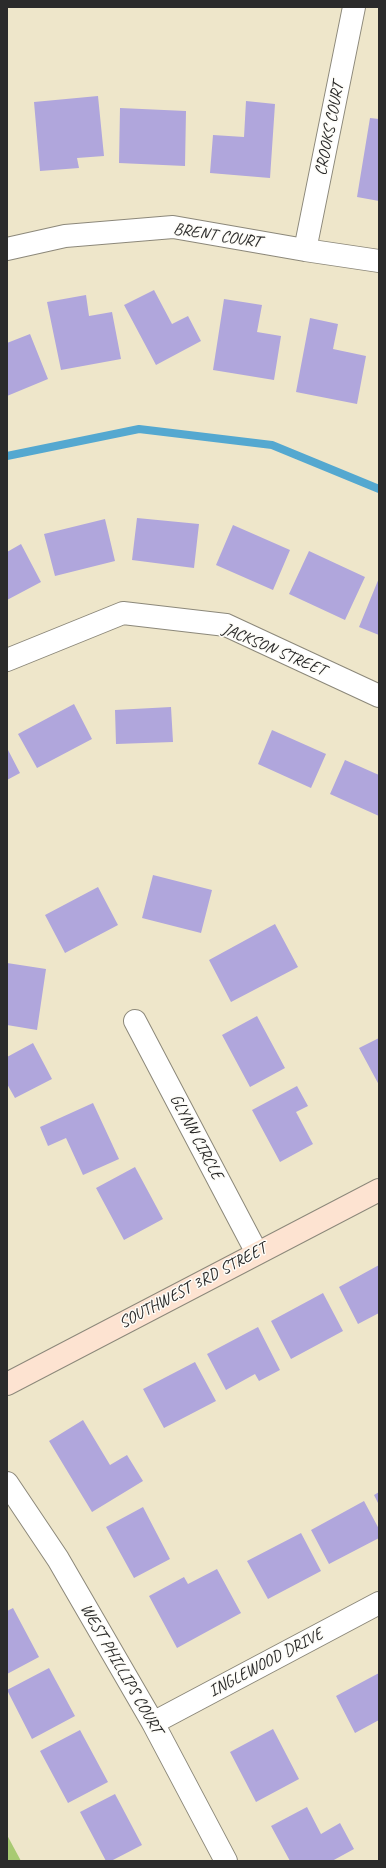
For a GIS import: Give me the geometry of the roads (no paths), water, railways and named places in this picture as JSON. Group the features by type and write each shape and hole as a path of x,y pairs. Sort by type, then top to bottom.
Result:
{"street":[{"name":"CROOKS COURT","path":"305,250 354,7"},
{"name":"BRENT COURT","path":"7,250 65,236 172,227 379,261"},
{"name":"JACKSON STREET","path":"7,660 123,613 226,625 379,696"},
{"name":"GLYNN CIRCLE","path":"135,1021 257,1253"},
{"name":"SOUTHWEST 3RD STREET","path":"7,1384 379,1190"},
{"name":"WEST PHILLIPS COURT","path":"7,1483 58,1559 153,1722 226,1861"},
{"name":"INGLEWOOD DRIVE","path":"153,1722 379,1603"}],"waterway":[{"path":"7,456 139,429 272,445 379,489"}]}
